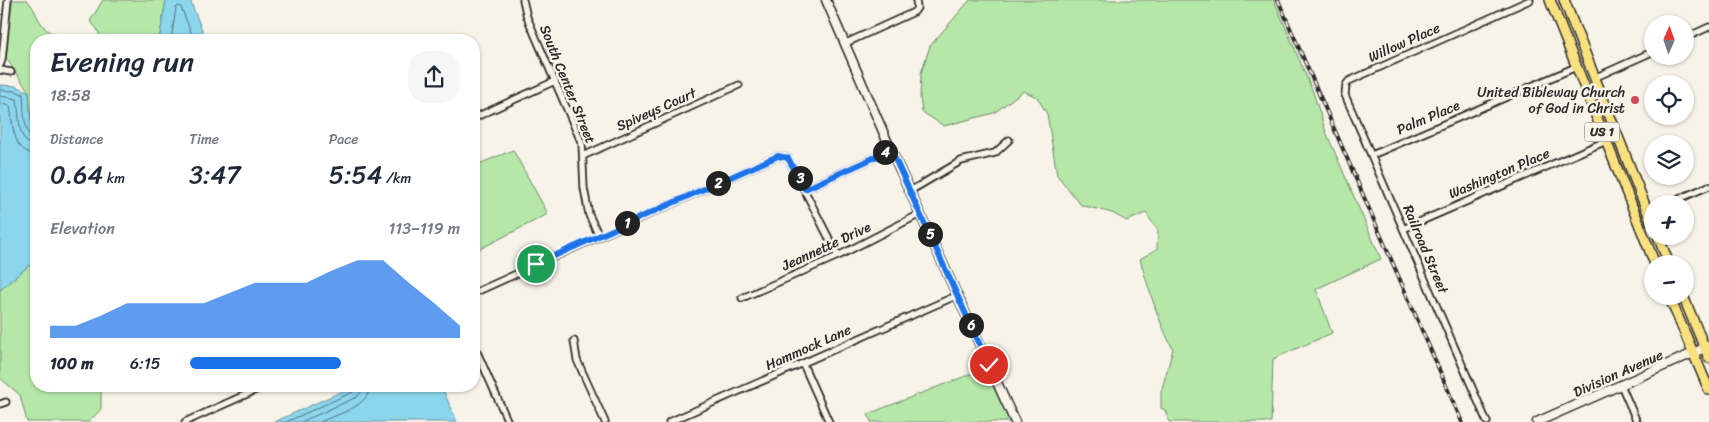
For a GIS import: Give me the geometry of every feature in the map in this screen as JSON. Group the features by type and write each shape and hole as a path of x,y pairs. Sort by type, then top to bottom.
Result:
{"main road":[{"name":"US 1","path":"1550,0 1651,255"},
{"name":"US 1","path":"1564,0 1594,78 1644,197"},
{"path":"1606,141 1625,153"},
{"path":"1673,305 1709,390"},
{"path":"1687,305 1707,347 1709,358"}],"street":[{"path":"0,65 8,0"},
{"name":"South Center Street","path":"523,0 527,17 582,144 584,188 589,215 599,236"},
{"path":"826,0 846,42 891,150 1015,422"},
{"path":"846,42 914,12 917,8 916,0"},
{"name":"Willow Place","path":"1346,85 1349,81 1530,0"},
{"path":"1694,34 1709,27"},
{"path":"1594,78 1644,56"},
{"name":"Palm Place","path":"1372,155 1576,67"},
{"path":"0,70 11,72"},
{"path":"480,115 555,80"},
{"name":"Spiveys Court","path":"583,156 739,85"},
{"name":"Railroad Street","path":"1346,85 1345,95 1487,422"},
{"path":"910,192 960,161 995,153 1010,140"},
{"name":"Washington Place","path":"1403,229 1606,141"},
{"path":"805,189 891,150"},
{"path":"480,290 778,156 788,158 838,256"},
{"path":"1688,195 1709,186"},
{"name":"Jeannette Drive","path":"742,298 838,256 920,214"},
{"name":"Hammock Lane","path":"669,422 958,295"},
{"path":"574,340 577,360 605,422"},
{"name":"Division Avenue","path":"1537,422 1547,420 1707,347"},
{"path":"480,359 508,422"},
{"path":"804,364 829,422"},
{"path":"1621,385 1638,422"},
{"path":"185,422 252,392"}],"green space":[{"path":"11,0 27,0 44,27 54,34 30,34 30,107 29,92 6,58"},
{"path":"103,0 166,0 160,34 99,34 90,21"},
{"path":"970,0 1274,0 1313,92 1326,132 1381,259 1316,289 1332,333 1273,359 1271,422 1169,422 1165,410 1161,408 1161,392 1173,349 1158,316 1140,259 1157,249 1158,231 1146,213 1127,221 1112,213 1081,205 1057,175 1047,114 1037,97 1023,91 994,113 944,126 922,112 920,98 921,73 930,46"},
{"path":"513,150 548,214 480,249 480,164"},
{"path":"30,266 30,392 101,392 101,409 89,422 27,422 20,395 0,378 0,290"},
{"path":"986,368 1010,422 871,422 868,414"}],"water":[{"path":"166,0 190,0 204,34 160,34"},
{"path":"0,85 16,86 29,92 30,266 0,290"},
{"path":"340,392 444,392 457,422 274,422"}],"railway":[{"path":"1278,0 1462,422"}],"place":[{"name":"United Bibleway Church of God in Christ","path":"1635,100"}],"route":[{"path":"536,264 778,156 788,158 805,189 891,150 989,365"}]}
